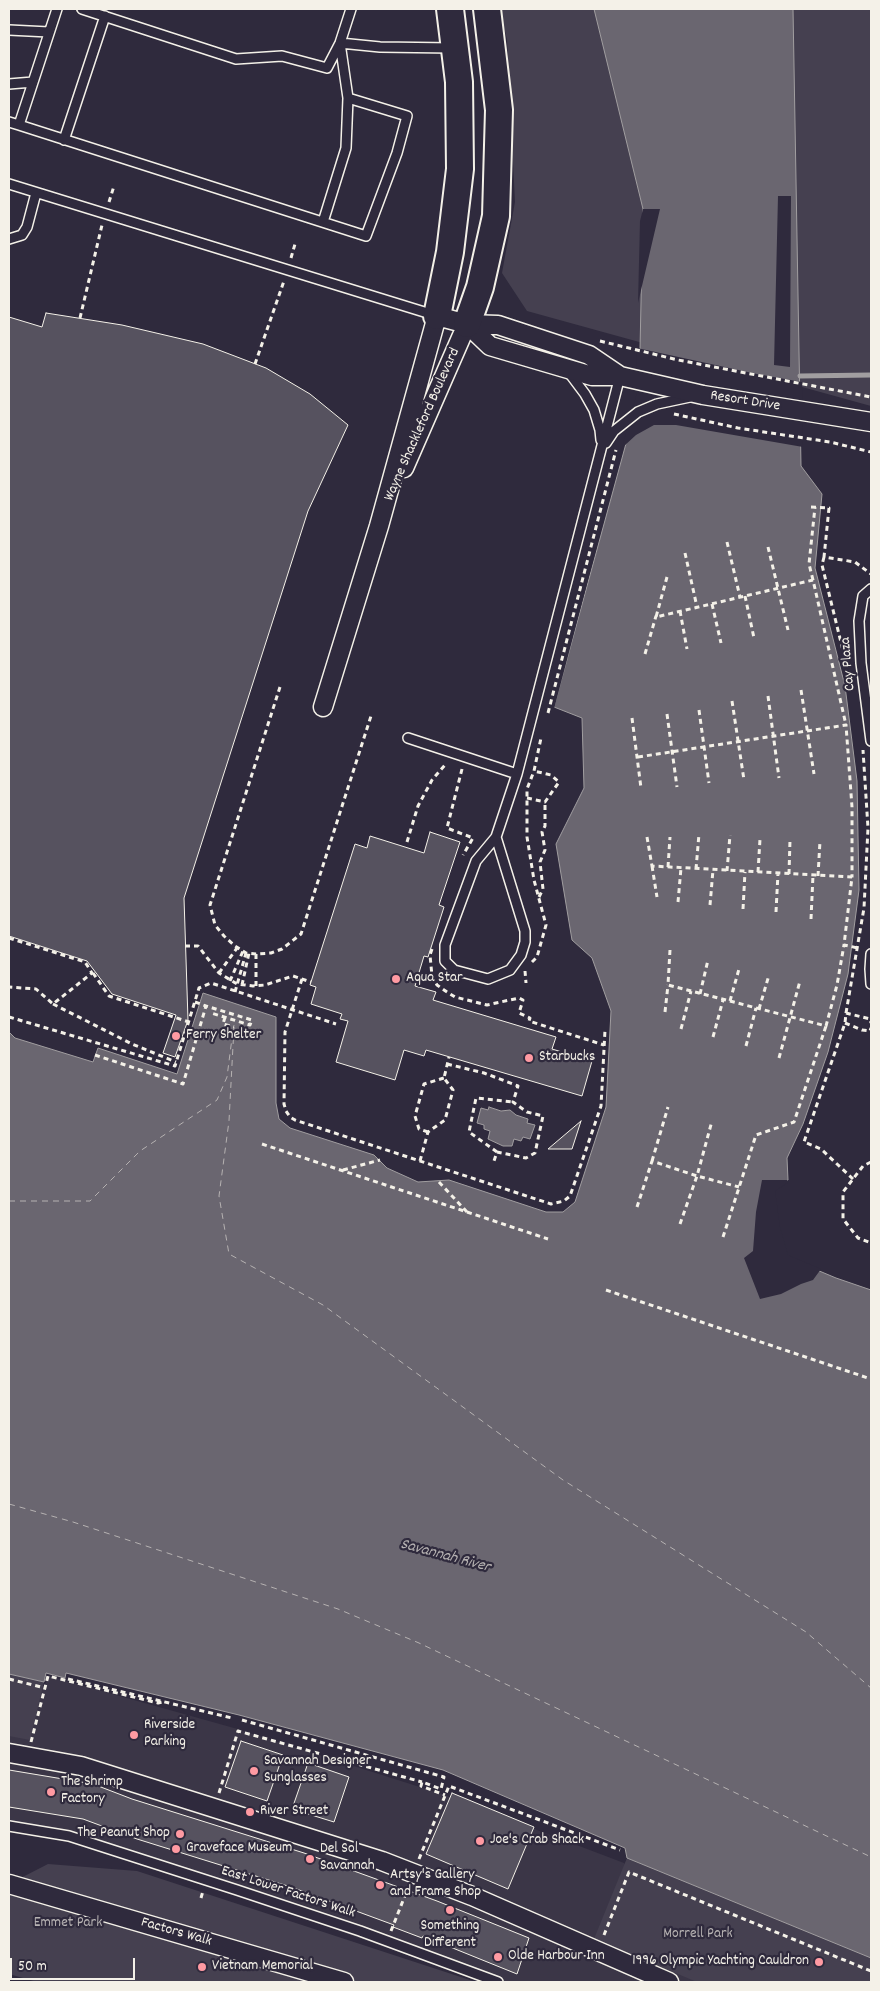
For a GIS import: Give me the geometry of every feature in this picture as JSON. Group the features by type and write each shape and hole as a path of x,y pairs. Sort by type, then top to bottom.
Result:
{"street":[{"path":"437,316 450,252 460,169 459,82 450,9"},
{"path":"467,324 480,287 496,216 499,110 491,26 487,9"},
{"name":"Resort Drive","path":"437,316 467,324 498,325 589,356 620,376"},
{"name":"Wayne Shackleford Boulevard","path":"323,707 378,526 437,316"},
{"name":"Resort Drive","path":"467,324 490,346 592,376 620,376 703,395 871,422"},
{"name":"Wayne Shackleford Boulevard","path":"378,526 467,324"},
{"path":"9,1753 81,1766 382,1861 472,1896 669,1982"},
{"name":"Factors Walk","path":"9,1884 344,1982"}],"lane":[{"path":"19,125 57,9"},
{"path":"82,9 236,59 282,56 327,68 340,43 351,9"},
{"path":"64,140 105,16"},
{"path":"9,30 49,32"},
{"path":"340,43 380,47 456,48"},
{"path":"323,222 346,148 348,98 340,43"},
{"path":"9,84 33,82"},
{"path":"9,122 366,236 397,153 407,116 348,98"},
{"path":"9,184 437,316"},
{"path":"9,239 22,235 25,231 36,193"},
{"path":"565,368 585,394 594,410 600,430 602,448"},
{"path":"496,837 525,931 525,942 521,955 510,970 488,979 454,970 445,961 445,945 476,861 496,837 517,774 620,376"},
{"path":"602,448 614,431 638,412 657,404 703,395"},
{"name":"Cay Plaza","path":"871,589 863,596 859,621 861,663 871,741"},
{"path":"408,738 517,774"},
{"path":"871,954 871,984"},
{"name":"East Lower Factors Walk","path":"9,1826 69,1836 388,1941 498,1982"}],"path":[{"path":"80,318 105,214 114,186"},
{"path":"290,261 295,244"},
{"path":"255,364 284,278"},
{"path":"594,340 678,360 871,398"},
{"path":"672,414 738,428 830,442 871,452"},
{"path":"545,720 617,446"},
{"path":"723,1237 756,1135 794,1122 826,1026 837,985 844,945 852,877 852,808 846,725 809,564 813,507 829,508 822,565 849,677"},
{"path":"727,542 740,597"},
{"path":"768,548 788,630"},
{"path":"685,553 697,607"},
{"path":"824,557 855,562 871,574"},
{"path":"645,654 667,577"},
{"path":"656,616 813,580"},
{"path":"745,596 754,638"},
{"path":"712,604 721,644"},
{"path":"680,611 687,649"},
{"path":"280,687 210,905 215,925 237,948 246,952 256,954 271,953 282,949 301,934 372,716"},
{"path":"801,690 814,774"},
{"path":"768,696 779,778"},
{"path":"732,701 744,780"},
{"path":"699,710 709,783"},
{"path":"667,714 677,787"},
{"path":"632,718 641,788"},
{"path":"638,757 846,725"},
{"path":"526,983 525,970 537,957 546,925 527,837 527,790 534,771 541,737"},
{"path":"853,1179 821,1149 804,1142 845,1023 864,908 868,828 862,747"},
{"path":"534,771 551,775 559,782 545,802 545,826 542,832 545,850 540,862 543,889 539,897"},
{"path":"527,798 545,802"},
{"path":"696,869 699,834"},
{"path":"727,870 730,835"},
{"path":"647,837 657,897"},
{"path":"668,867 670,837"},
{"path":"758,872 760,839"},
{"path":"789,874 790,840"},
{"path":"818,876 820,841"},
{"path":"652,866 852,877"},
{"path":"678,902 681,868"},
{"path":"710,905 713,870"},
{"path":"743,909 746,872"},
{"path":"776,912 778,873"},
{"path":"811,919 813,875"},
{"path":"9,938 85,962 109,996 189,1022"},
{"path":"844,945 852,947"},
{"path":"185,946 198,946 219,973 237,984 256,986 275,983 293,976 311,982"},
{"path":"219,973 237,948"},
{"path":"665,1012 670,950"},
{"path":"230,981 246,952"},
{"path":"235,992 246,952"},
{"path":"242,985 246,952"},
{"path":"256,954 256,986"},
{"path":"700,994 708,960"},
{"path":"730,1001 739,969"},
{"path":"53,1004 92,973"},
{"path":"746,1046 769,975"},
{"path":"302,979 285,1032 284,1095 286,1111 290,1117 551,1204 564,1201 570,1196 601,1106 605,1030"},
{"path":"779,1058 800,981"},
{"path":"9,1017 175,1066 199,988 211,983 336,1024"},
{"path":"668,985 826,1026"},
{"path":"9,987 36,990 53,1004 132,1044 176,1062"},
{"path":"681,1029 691,991"},
{"path":"714,1037 723,1000"},
{"path":"195,1002 252,1020 250,1025 211,1013"},
{"path":"96,1055 183,1084 206,1006"},
{"path":"846,1013 871,1020"},
{"path":"226,1017 223,1024 234,1027"},
{"path":"845,1023 862,1030 870,1031 871,1028"},
{"path":"420,1161 428,1132 445,1120 453,1090 444,1078 449,1057"},
{"path":"447,1064 484,1073 518,1086 513,1102"},
{"path":"428,1132 419,1129 415,1116 424,1084 444,1078"},
{"path":"476,1098 513,1102 527,1112 543,1116 535,1153 526,1158 497,1152 470,1132 476,1098"},
{"path":"637,1208 668,1107"},
{"path":"680,1224 697,1176 712,1121"},
{"path":"262,1144 548,1239"},
{"path":"494,1164 497,1152"},
{"path":"342,1170 380,1160"},
{"path":"652,1161 739,1187"},
{"path":"871,1162 864,1166 843,1192 844,1219 858,1238 871,1243"},
{"path":"438,1181 467,1212"},
{"path":"606,1290 871,1379"},
{"path":"28,1757 48,1676 158,1703 163,1702"},
{"path":"9,1679 45,1688"},
{"path":"68,1679 232,1718"},
{"path":"218,1794 238,1731 442,1789 444,1777 242,1720"},
{"path":"422,1782 421,1786 445,1795"},
{"path":"388,1941 449,1786 620,1850"},
{"path":"598,1951 629,1872 871,1971"}],"shaded area":[{"name":"River Street","path":"48,1676 234,1728 445,1795 624,1863 640,1887 871,1982 484,1982 104,1848 9,1830 9,1679 44,1688"}],"green space":[{"path":"499,9 871,9 871,406 527,311 502,273 515,202 507,39"},
{"path":"9,1674 44,1682 30,1740 9,1736"},
{"name":"Morrell Park","path":"627,1858 871,1958 871,1982 697,1982 594,1939"},
{"name":"Emmet Park","path":"48,1864 137,1871 476,1982 37,1982 9,1974 9,1884"}],"water":[{"name":"Savannah River","path":"594,9 793,9 801,466 822,494 815,568 845,686 857,781 859,890 848,974 828,1052 803,1124 787,1158 788,1180 773,1190 778,1228 786,1257 871,1290 871,1958 627,1858 625,1848 443,1770 239,1715 66,1673 65,1678 46,1673 44,1682 9,1674 9,1032 15,1038 93,1062 98,1048 177,1074 203,993 276,1017 276,1103 279,1119 290,1128 374,1155 387,1168 418,1182 449,1180 546,1212 563,1212 575,1202 606,1107 611,1011 592,958 572,940 556,844 584,788 582,718 554,707 639,396 643,209"},
{"path":"489,1107 501,1111 510,1110 516,1115 528,1119 527,1123 535,1125 530,1139 523,1137 521,1141 514,1139 512,1146 503,1146 488,1139 490,1131 484,1129 484,1125 477,1123 481,1108 488,1110"}],"pier":[{"path":"778,196 791,196 790,367 774,365"},
{"path":"643,209 660,209 638,303 640,221"},
{"path":"637,348 802,382 803,447 676,425 654,425 636,435 623,447 554,709 552,706 636,396"},
{"path":"762,1180 787,1180 789,1182 775,1191 780,1227 788,1255 821,1269 813,1280 781,1294 760,1299 744,1258 753,1251 756,1212"}],"building":[{"path":"46,313 122,325 203,344 266,368 310,394 348,425 308,511 184,898 188,1020 175,1057 163,1053 176,1015 112,994 87,961 9,936 9,317 42,327"},
{"path":"430,832 460,842 439,905 444,907 428,957 424,956 415,986 436,992 433,1000 556,1037 552,1049 592,1061 582,1096 426,1050 424,1056 404,1050 395,1080 336,1062 348,1021 340,1019 342,1014 311,1004 316,987 310,985 355,844 367,848 370,836 424,853"},
{"path":"581,1121 572,1149 548,1149"},
{"name":"Savannah Designer Sunglasses","path":"241,1741 283,1755 267,1801 225,1787"},
{"path":"308,1763 349,1777 334,1822 292,1809"},
{"path":"9,1770 93,1784 132,1799 304,1853 437,1901 529,1938 517,1974 423,1936 422,1938 393,1927 394,1925 291,1887 137,1839 83,1819 9,1807"},
{"name":"Joe's Crab Shack","path":"452,1793 534,1827 508,1889 426,1854"}],"waterway":[{"path":"800,376 871,375"}],"ferry route":[{"path":"234,1027 229,1121 219,1196 229,1254 323,1305 563,1480 806,1632 871,1688"},
{"path":"9,1201 90,1201 140,1151 217,1100 227,1077 232,1038"},
{"path":"9,1504 73,1522 338,1609 419,1643 871,1857"}],"place":[{"name":"Aqua Star","path":"396,979"},
{"name":"Ferry Shelter","path":"176,1036"},
{"name":"Starbucks","path":"529,1058"},
{"name":"Riverside Parking","path":"134,1735"},
{"name":"Savannah Designer Sunglasses","path":"254,1771"},
{"name":"The Shrimp Factory","path":"51,1792"},
{"name":"River Street","path":"250,1812"},
{"name":"The Peanut Shop","path":"180,1834"},
{"name":"Joe's Crab Shack","path":"480,1841"},
{"name":"Graveface Museum","path":"176,1849"},
{"name":"Del Sol Savannah","path":"310,1859"},
{"name":"Artsy's Gallery and Frame Shop","path":"380,1885"},
{"name":"Something Different","path":"450,1910"},
{"name":"Olde Harbour Inn","path":"498,1957"},
{"name":"1996 Olympic Yachting Cauldron","path":"819,1962"},
{"name":"Vietnam Memorial","path":"202,1967"}]}
